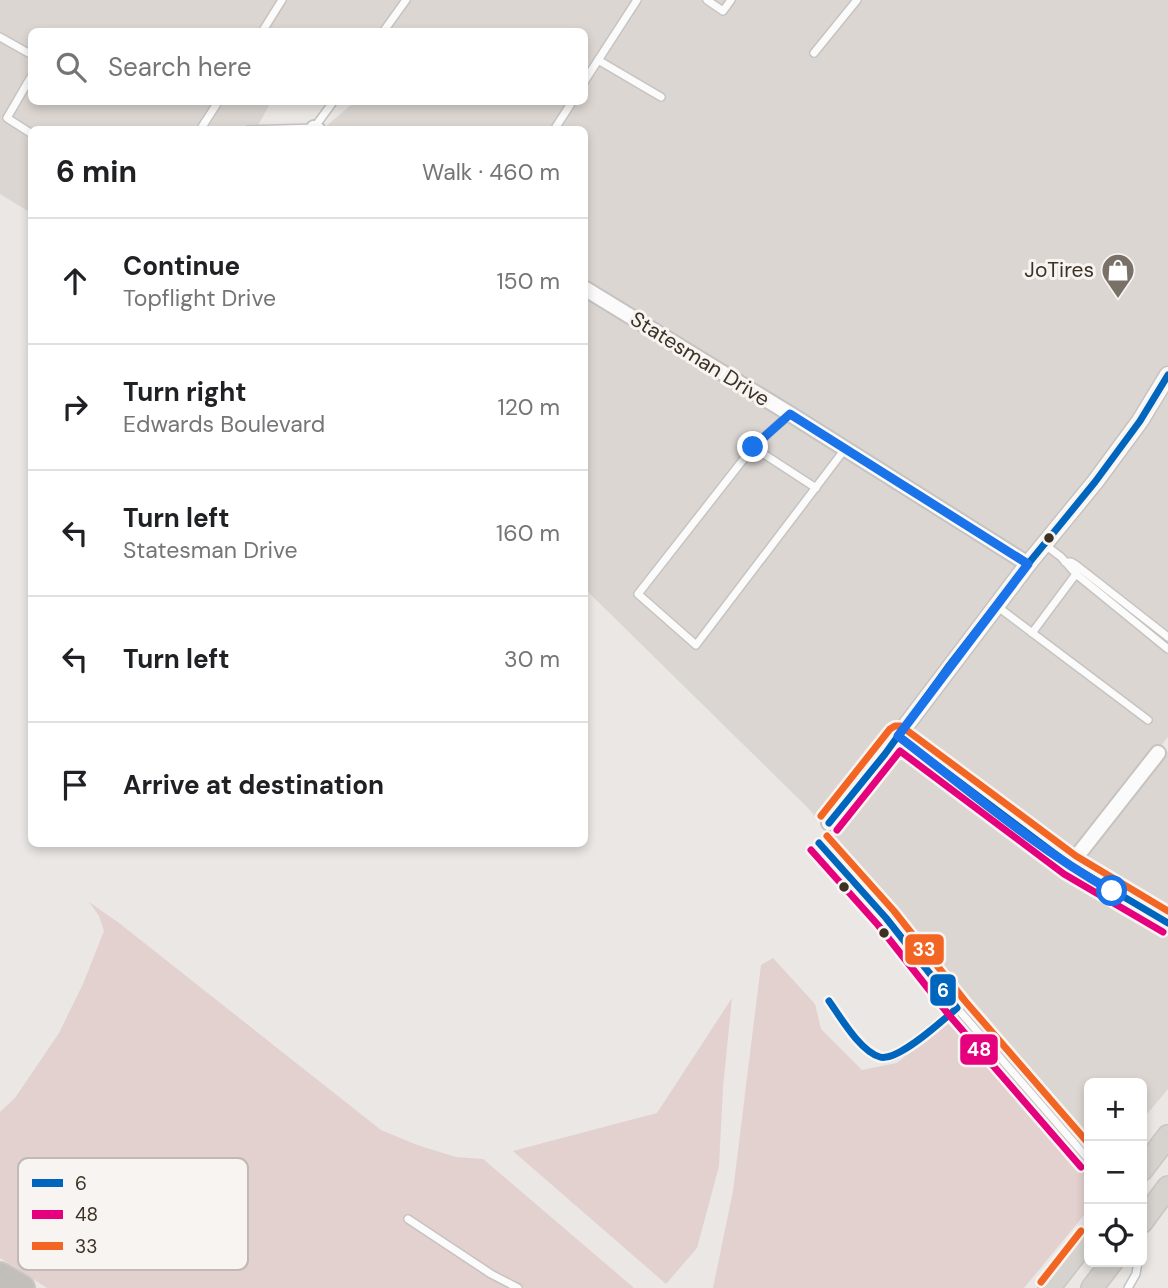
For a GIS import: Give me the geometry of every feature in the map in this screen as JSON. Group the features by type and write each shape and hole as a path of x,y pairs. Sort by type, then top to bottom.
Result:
{"highway":[{"path":"0,1275 22,1288"}],"main road":[{"path":"1147,1163 1168,1136"},
{"path":"1147,1215 1168,1188"},
{"path":"1049,1288 1084,1243"},
{"path":"1092,1288 1108,1267"}],"street":[{"name":"Statesman Drive","path":"588,290 1028,564"},
{"path":"829,823 1028,564 1096,482 1140,421 1168,375"},
{"path":"898,736 1070,865 1168,923"},
{"path":"1070,865 1158,752"}],"lane":[{"path":"264,28 282,0"},
{"path":"386,28 406,0"},
{"path":"588,76 637,0"},
{"path":"708,0 723,11 731,0"},
{"path":"814,53 856,0"},
{"path":"0,37 28,53"},
{"path":"598,60 662,97"},
{"path":"28,82 7,118 28,131"},
{"path":"203,126 216,105"},
{"path":"318,126 331,105"},
{"path":"557,126 570,105"},
{"path":"790,414 753,447 638,594 696,645 845,449"},
{"path":"753,447 816,488"},
{"path":"1044,544 1061,557 1076,574 1168,649"},
{"path":"1065,562 1076,565 1168,637"},
{"path":"1032,633 1076,574"},
{"path":"997,606 1148,720"},
{"path":"819,843 886,918 957,1008 1084,1154"},
{"path":"829,1001 866,1048 882,1058 902,1052 957,1008"},
{"path":"408,1219 491,1274 518,1288"},
{"path":"1131,1287 1137,1267"}],"shaded area":[{"path":"0,0 1168,0 1168,737 1160,747 1168,752 1168,1089 1147,1114 1147,1078 1084,1078 1084,1130 809,809 588,592 588,126 326,126 351,105 588,105 588,28 28,28 28,105 269,105 258,126 28,126 28,211 0,194"},
{"path":"89,902 381,1130 456,1157 483,1159 634,1288 47,1288 19,1270 248,1270 248,1158 18,1158 18,1269 0,1258 0,1112 15,1098 59,1033 83,984 104,931 99,916"},
{"path":"773,958 815,1004 821,1029 862,1070 897,1063 948,1022 958,1021 1084,1164 1084,1215 1024,1288 713,1288 733,1191 761,965"},
{"path":"732,998 723,1087 719,1166 697,1248 666,1284 513,1151 657,1113"}],"transit line":[{"name":"6","path":"829,823 885,754 1028,564 1095,482 1140,421 1168,375"},
{"name":"33","path":"821,816 890,729 901,726 1076,856 1168,911"},
{"name":"6","path":"898,736 1070,865 1168,923"},
{"name":"48","path":"837,830 900,751 1064,874 1163,932"},
{"name":"33","path":"827,836 894,911 965,1001 1086,1141"},
{"name":"6","path":"819,843 886,918 957,1008 909,1047 888,1057 880,1057 858,1041 829,1001"},
{"name":"48","path":"811,850 878,925 949,1015 1081,1167"},
{"name":"33","path":"1041,1282 1081,1231"}],"place":[{"name":"JoTires","path":"1118,300"}],"route":[{"path":"753,447 790,414 1028,564 898,736 1040,844 1112,891"}]}
